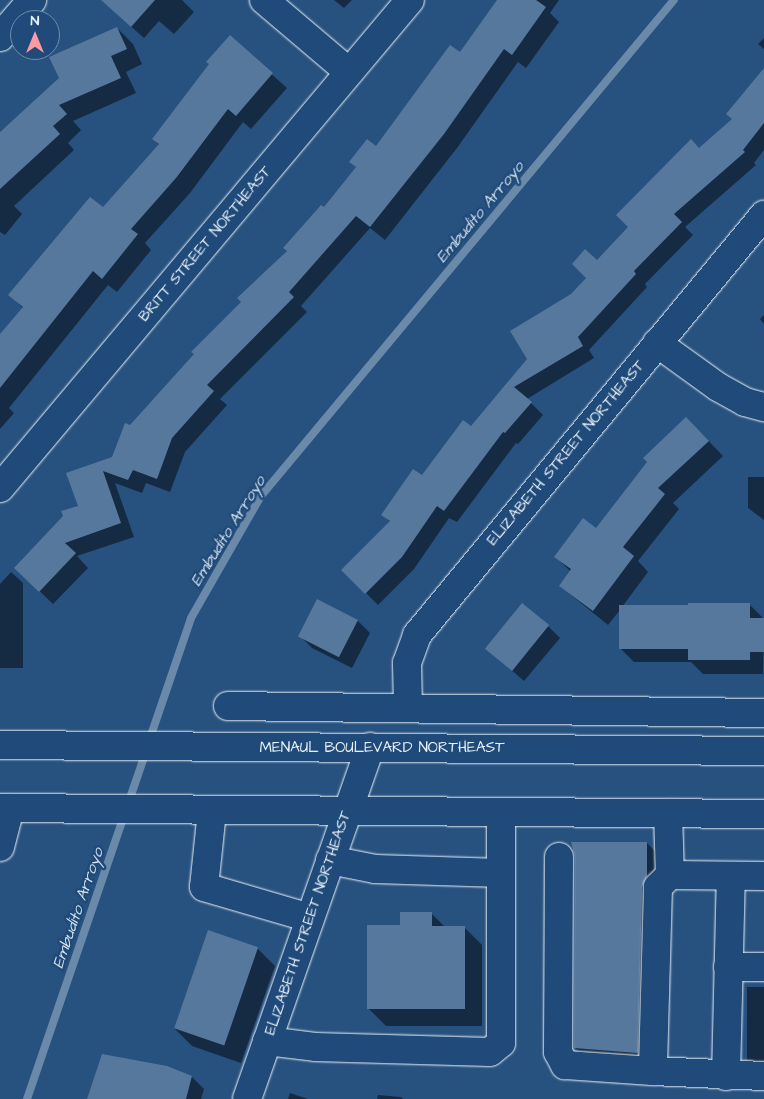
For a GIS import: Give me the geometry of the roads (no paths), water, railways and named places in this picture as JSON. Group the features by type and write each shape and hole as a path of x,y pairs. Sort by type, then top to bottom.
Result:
{"street":[{"path":"0,37 32,0"},
{"path":"264,0 349,72"},
{"name":"BRITT STREET NORTHEAST","path":"0,488 410,0"},
{"name":"ELIZABETH STREET NORTHEAST","path":"408,707 407,663 417,635 657,342 764,215"},
{"path":"657,342 718,388 745,402 764,407"},
{"path":"228,706 764,712"},
{"name":"MENAUL BOULEVARD NORTHEAST","path":"0,745 216,749 370,747 764,751"},
{"name":"ELIZABETH STREET NORTHEAST","path":"247,1099 370,747"},
{"path":"0,847 5,808 764,814"},
{"path":"212,811 204,887 310,918"},
{"path":"267,1041 315,1047 490,1052 501,1043 501,812"},
{"path":"653,1071 658,887 670,874 668,813"},
{"path":"559,856 558,1052 565,1064 726,1076 764,1076"},
{"path":"330,860 375,869 501,873"},
{"path":"670,874 764,876"},
{"path":"726,1076 731,876"},
{"path":"728,967 764,968"}],"waterway":[{"name":"Embudito Arroyo","path":"149,741 191,618 261,496 674,0"},
{"name":"Embudito Arroyo","path":"27,1099 146,752"}]}
